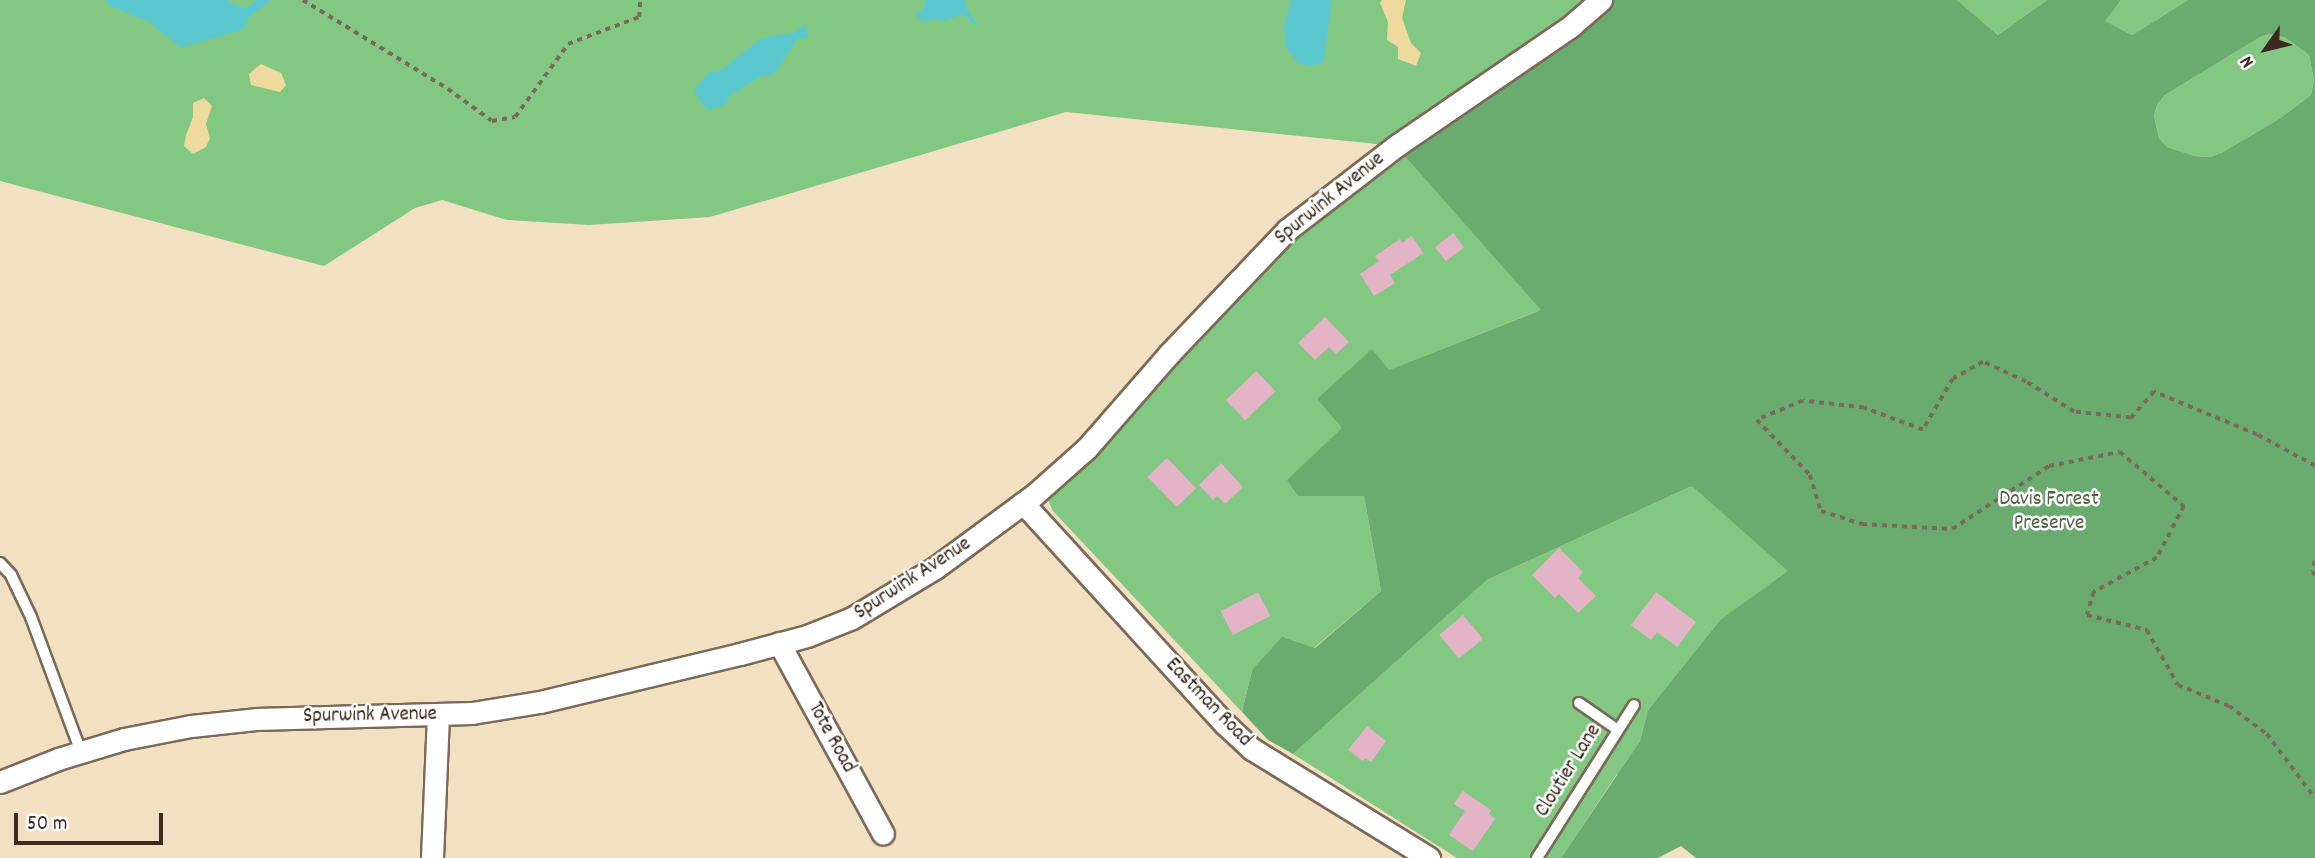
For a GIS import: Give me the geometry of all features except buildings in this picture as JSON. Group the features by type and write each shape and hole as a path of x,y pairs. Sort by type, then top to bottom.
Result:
{"street":[{"name":"Spurwink Avenue","path":"0,782 124,739 191,726 256,719 472,713 540,702 779,643 852,618 895,595 1023,503 1087,448 1169,354 1287,230 1396,146 1570,26 1601,0"},
{"name":"Eastman Road","path":"1023,503 1225,724 1252,749 1429,858"},
{"name":"Tote Road","path":"779,643 883,834"},
{"path":"432,858 438,715"}],"lane":[{"path":"0,563 11,575 31,617 81,752"},
{"path":"1579,703 1618,730"},
{"name":"Cloutier Lane","path":"1536,858 1634,705"}],"path":[{"path":"303,0 448,89 492,121 515,117 568,44 639,17 640,0"},
{"path":"2315,466 2258,435 2154,392 2131,418 2074,412 2026,382 1983,362 1953,379 1923,430 1864,408 1804,401 1757,420 1810,475 1821,511 1873,525 1952,529 2049,466 2120,452 2184,506 2157,558 2094,592 2087,615 2147,630 2178,685 2230,706 2267,734 2315,798"},
{"path":"2315,561 2312,572 2315,575"}],"green space":[{"path":"0,0 1890,0 2315,858 1617,774 1561,858 1457,858 1293,754 1487,580 1690,487 1538,311 1317,399 1343,428 1299,496 1364,496 1381,591 1314,648 1252,670 1242,712 1052,510 1047,496 1094,451 1257,274 1396,146 1066,112 710,217 589,225 507,220 442,200 415,208 324,266 0,181","holes":["1786,574 1623,766 1640,741 1648,710 1720,620"]},
{"name":"Davis Forest Preserve","path":"1601,0 1957,0 1998,35 2047,0 2121,0 2105,21 2132,35 2188,0 2315,0 2315,858 1696,858 1681,846 1658,858 1561,858 1640,741 1648,710 1720,620 1788,571 1692,486 1487,580 1293,754 1268,740 1242,712 1252,670 1282,637 1315,648 1381,591 1364,496 1298,496 1287,480 1342,428 1317,399 1372,349 1389,370 1541,310 1396,146","holes":["2271,34 2286,38 2309,55 2314,80 2311,95 2279,119 2210,157 2195,156 2167,147 2159,138 2154,116 2157,105 2165,95 2262,36"]},
{"path":"1957,0 2047,0 1998,35"},
{"path":"2121,0 2188,0 2132,35 2104,21"},
{"path":"2271,34 2286,38 2309,55 2314,80 2311,95 2279,119 2210,157 2195,156 2167,147 2159,138 2154,116 2157,105 2165,95 2262,36"}],"sand":[{"path":"1382,0 1406,0 1402,18 1411,43 1421,53 1416,66 1398,59 1398,47 1387,40 1388,22 1380,3"},
{"path":"261,64 281,73 286,85 280,92 251,85 249,74"},
{"path":"204,98 212,106 206,124 210,138 206,147 193,154 184,146 186,135 193,117 193,103"}],"water":[{"path":"106,0 226,0 244,9 256,0 271,0 249,17 244,29 181,48 149,22 110,6"},
{"path":"925,0 966,0 967,9 979,29 963,14 945,21 935,19 924,22 916,16 925,6"},
{"path":"1291,0 1332,0 1324,62 1312,66 1298,64 1286,48 1284,27"},
{"path":"806,24 808,38 798,38 777,71 770,76 762,76 744,86 741,91 732,93 725,105 709,110 699,100 694,90 709,72 720,71 760,39 795,32"}]}
